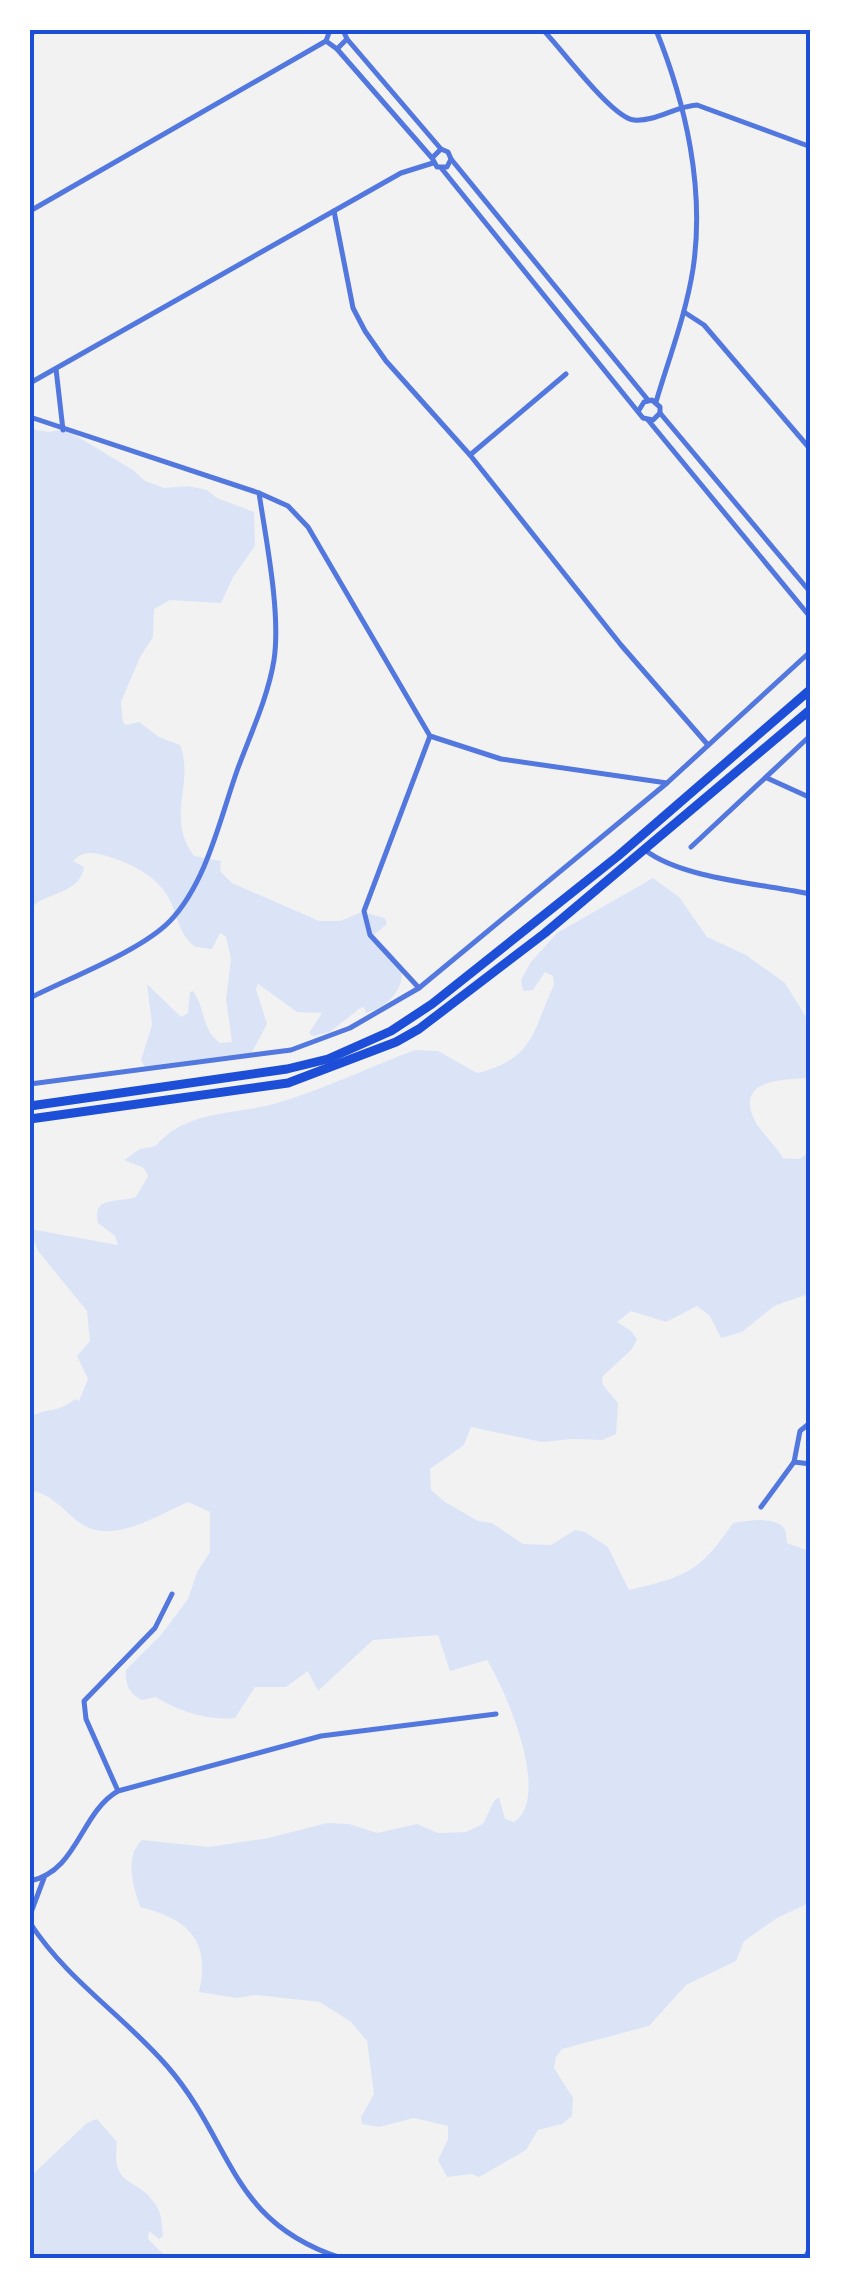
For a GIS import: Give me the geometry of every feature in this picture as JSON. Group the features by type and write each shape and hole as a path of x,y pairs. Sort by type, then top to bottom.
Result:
{"main road":[{"path":"30,1106 287,1070 328,1059 391,1031 432,1004 618,856 811,688"},
{"path":"30,1119 288,1084 396,1042 420,1029 545,933 811,709"}],"street":[{"path":"30,34 37,30"},
{"path":"320,30 442,168 811,618"},
{"path":"343,30 347,40 441,149 448,152 648,400 656,402"},
{"path":"544,30 610,105 629,120 647,119 682,105 706,107 811,147"},
{"path":"656,30 682,105 692,160 697,226 684,312 656,402 660,412 811,594"},
{"path":"30,210 327,36"},
{"path":"337,48 347,40"},
{"path":"30,383 402,173 433,161 441,149"},
{"path":"442,168 451,159"},
{"path":"334,211 353,308 365,331 470,454 621,646 708,746"},
{"path":"684,312 704,325 811,450"},
{"path":"56,369 63,430"},
{"path":"470,454 566,374"},
{"path":"640,410 648,400"},
{"path":"648,420 660,412"},
{"path":"30,417 258,492 288,506 308,527 430,736 501,759 668,783"},
{"path":"30,998 145,940 169,922 203,867 265,695 274,658 258,492"},
{"path":"30,1084 290,1050 350,1028 420,988 668,783 811,651"},
{"path":"690,847 811,735"},
{"path":"420,988 370,935 364,911 430,736"},
{"path":"767,778 811,798"},
{"path":"645,850 690,871 811,894"},
{"path":"761,1507 794,1462 796,1438 811,1422"},
{"path":"794,1462 811,1464"},
{"path":"118,1790 86,1719 84,1701 155,1628 172,1594"},
{"path":"30,1915 44,1878 76,1846 100,1804 118,1790 321,1736 496,1714"},
{"path":"30,1880 44,1878"},
{"path":"30,1924 61,1966 168,2066 260,2211 307,2245 341,2258"},
{"path":"805,2258 811,2246"}],"shaded area":[{"path":"30,429 65,429 145,481 164,488 188,486 207,490 217,498 254,512 255,546 233,577 221,603 170,600 154,609 153,637 121,702 123,722 139,722 159,737 180,745 184,759 182,827 194,856 221,861 220,871 232,883 319,921 340,921 362,912 385,918 387,924 374,935 397,960 402,977 397,991 380,1007 366,1013 364,1007 360,1008 330,1032 313,1036 309,1033 322,1013 297,1012 258,984 256,989 267,1024 251,1054 146,1069 141,1060 152,1025 147,984 181,1017 188,1013 193,991 214,1037 220,1043 232,1042 226,999 231,959 226,937 220,933 212,949 196,947 183,933 167,896 155,880 129,864 95,853 86,853 73,861 84,867 76,883 30,909"},
{"path":"653,878 679,897 707,937 746,955 785,983 811,1025 811,1078 774,1081 755,1091 750,1099 758,1126 783,1158 799,1159 811,1151 811,1293 774,1306 742,1332 721,1338 710,1316 697,1306 666,1322 631,1311 617,1322 637,1339 632,1349 602,1377 603,1385 618,1403 616,1434 602,1440 542,1442 471,1427 464,1445 430,1469 431,1490 445,1502 478,1521 492,1523 523,1544 551,1545 575,1530 585,1532 608,1547 629,1590 690,1570 711,1552 733,1523 773,1521 786,1532 787,1543 811,1552 811,1902 777,1918 744,1941 736,1961 686,1985 649,2026 562,2049 554,2068 573,2098 572,2116 562,2124 538,2130 526,2150 479,2177 447,2177 438,2160 448,2139 448,2126 414,2118 379,2127 362,2124 361,2117 374,2094 367,2041 351,2022 320,2002 199,1992 202,1958 198,1945 183,1925 140,1907 132,1863 142,1840 209,1847 327,1823 349,1824 377,1833 417,1824 438,1833 466,1832 483,1824 499,1797 505,1819 514,1822 525,1809 527,1768 505,1695 487,1660 450,1671 438,1635 373,1640 318,1691 308,1671 286,1687 255,1687 235,1718 205,1716 156,1697 142,1700 134,1694 127,1684 126,1670 161,1635 188,1599 197,1572 210,1552 210,1512 188,1502 132,1527 102,1531 89,1528 49,1498 30,1490 30,1417 75,1399 79,1401 88,1379 77,1356 90,1341 87,1311 38,1251 30,1229 118,1245 115,1236 98,1223 99,1208 107,1202 136,1197 148,1176 144,1168 124,1160 140,1149 156,1146 168,1134 196,1120 295,1097 415,1050 438,1051 477,1073 511,1059 536,1029 554,985 553,976 545,972 533,990 523,991 521,980 531,962 557,933"},
{"path":"97,2119 117,2142 116,2157 122,2175 149,2196 158,2209 163,2236 159,2239 149,2231 148,2239 164,2255 174,2258 30,2258 30,2177 87,2123"}]}
